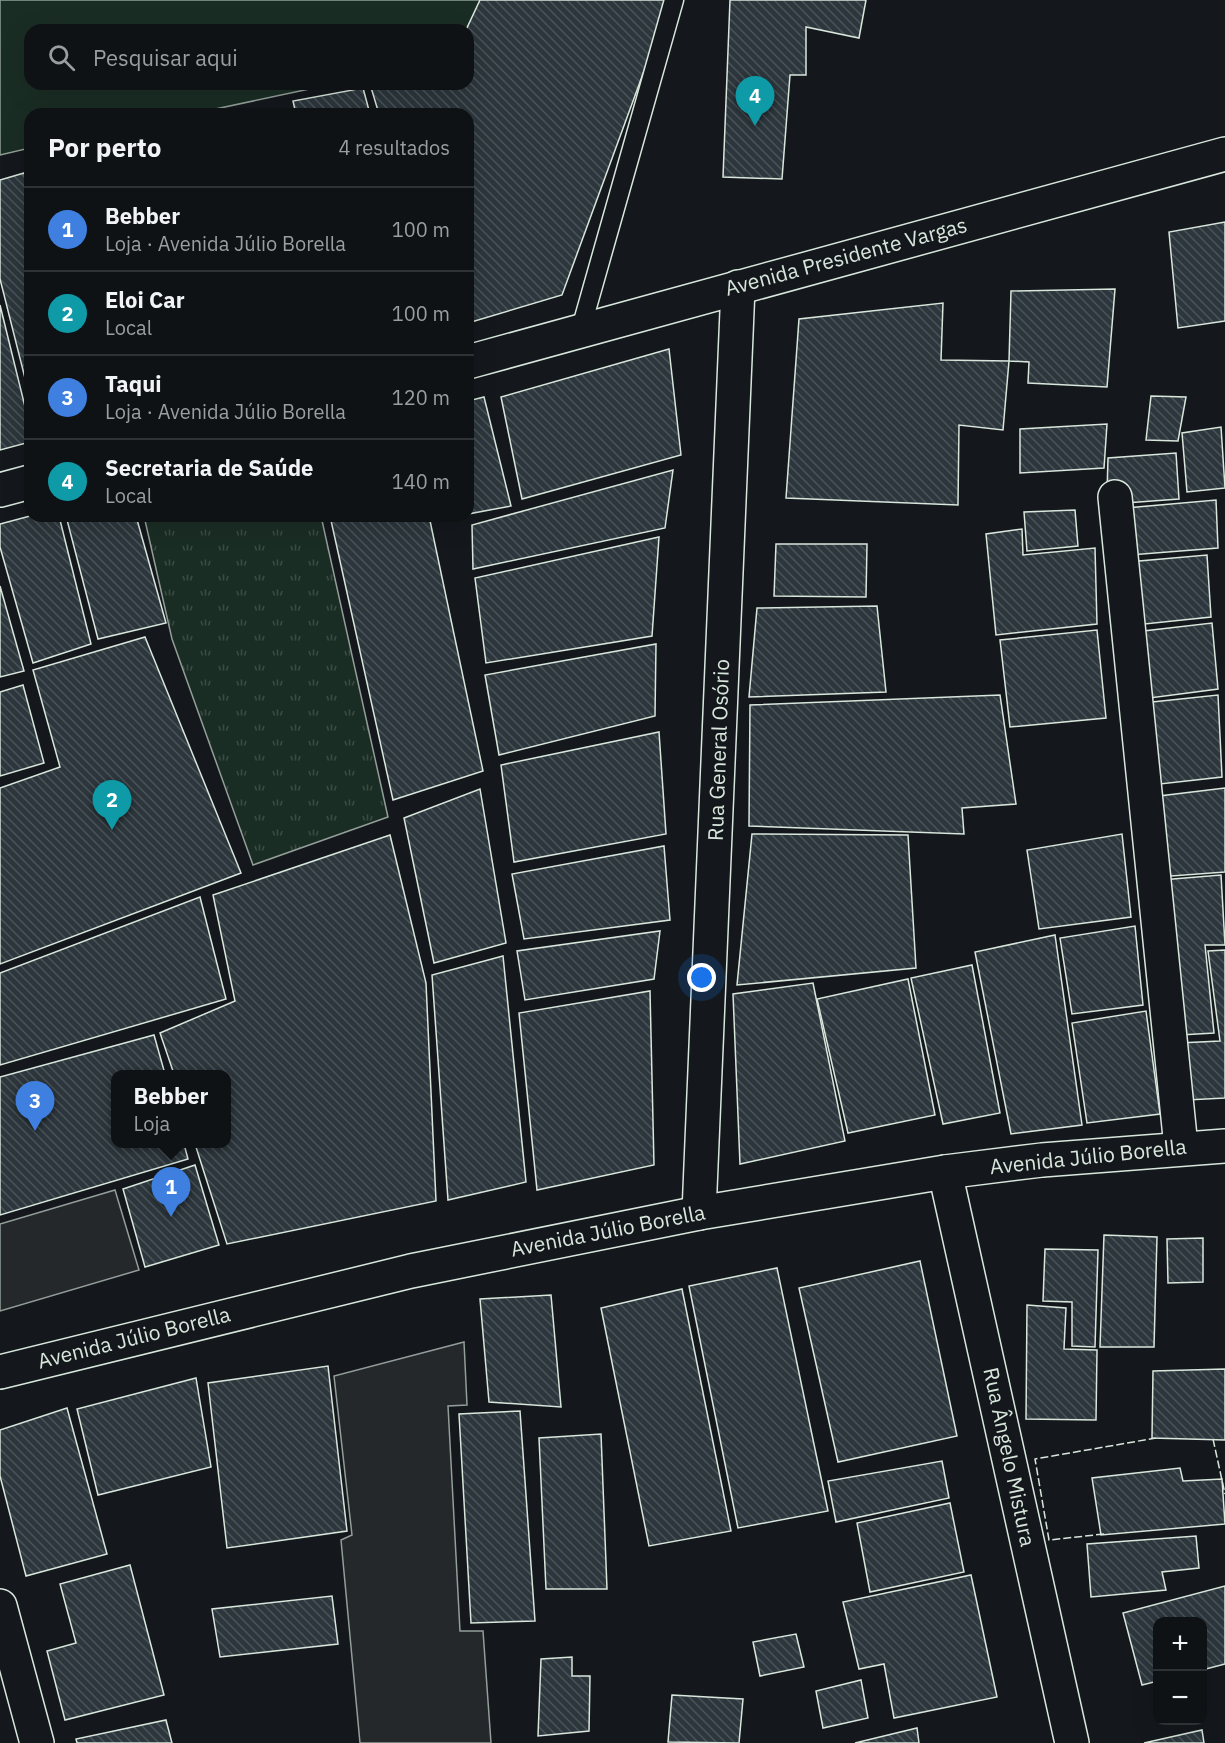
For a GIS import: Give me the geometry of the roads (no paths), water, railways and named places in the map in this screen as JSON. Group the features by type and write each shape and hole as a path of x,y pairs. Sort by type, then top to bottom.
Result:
{"street":[{"name":"Avenida Presidente Vargas","path":"474,360 1225,154"},
{"name":"Rua General Osório","path":"699,1213 738,287"},
{"path":"0,490 24,484"},
{"path":"1115,497 1181,1147"},
{"name":"Avenida Júlio Borella","path":"0,1372 411,1271 699,1213 945,1172 1181,1147 1225,1146"},
{"name":"Rua Ângelo Mistura","path":"945,1172 1072,1743"},
{"path":"0,1606 37,1743"}],"lane":[{"path":"580,332 674,0"}],"place":[{"name":"Secretaria de Saúde","path":"755,126"},
{"name":"Eloi Car","path":"112,830"},
{"name":"Taqui","path":"35,1131"},
{"name":"Bebber","path":"171,1217"}]}
